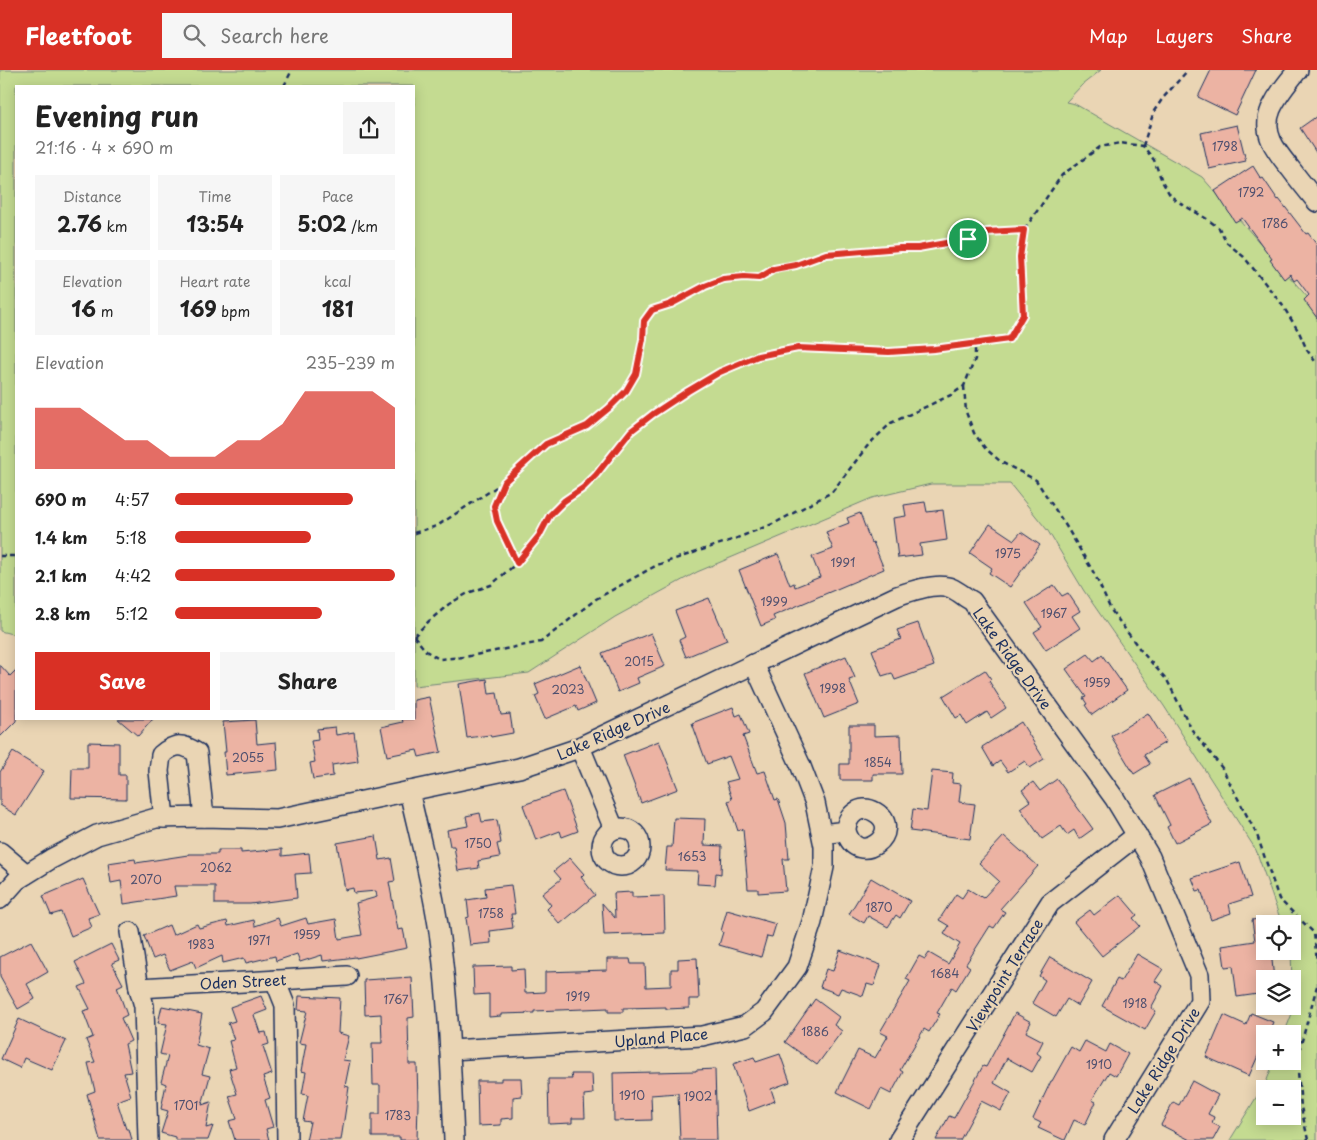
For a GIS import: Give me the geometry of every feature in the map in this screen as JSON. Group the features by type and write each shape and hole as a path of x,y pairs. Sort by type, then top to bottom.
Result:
{"street":[{"path":"1298,70 1278,96 1271,109 1268,122 1270,137 1275,149 1317,202"},
{"name":"Lake Ridge Drive","path":"0,899 17,880 51,858 97,835 156,818 277,819 519,768 580,747 897,596 920,588 950,587 972,601 1115,799 1150,857 1199,976 1200,1001 1114,1140"},
{"name":"Upland Place","path":"450,1050 702,1036 745,1026 764,1012 797,967 812,922 824,867 824,846 815,803 754,664"},
{"path":"164,818 159,771 161,755 168,748 178,745 187,746 197,753 204,817"},
{"path":"580,747 614,829"},
{"path":"409,791 440,939 450,1050 454,1140"},
{"path":"822,834 846,831"},
{"name":"Viewpoint Terrace","path":"899,1140 1050,902 1137,835"},
{"path":"0,852 26,874"},
{"path":"130,932 139,988 144,1006 148,1140"},
{"name":"Oden Street","path":"139,988 347,976"},
{"path":"275,980 285,1005 287,1140"}],"path":[{"path":"284,85 292,70"},
{"path":"1143,146 1154,111 1188,70"},
{"path":"415,635 449,604 468,593 491,585 517,563 539,536 550,515 596,475 631,431 653,414 720,372 758,356 798,348 889,352 934,349 1009,339 1023,315 1020,257 1024,230 1062,175 1100,147 1120,142 1143,146 1154,160 1170,195 1219,228 1226,242 1244,257 1281,303 1317,364"},
{"path":"415,532 437,526 504,482 546,444 587,426 609,408 626,391 636,374 643,339 644,321 652,310 671,304 723,279 759,278 774,269 796,265 826,254 918,248 968,239 986,232 1024,230"},
{"path":"975,344 975,359 964,386 966,412 974,432 985,448 1001,462 1036,480 1095,575 1111,610 1142,652 1167,680 1192,730 1222,768 1257,835 1279,899 1314,933 1317,962"},
{"path":"415,637 426,651 439,658 464,657 541,642 596,599 657,565 732,540 775,523 832,492 869,444 891,423 951,395 964,386"},
{"path":"504,482 494,506 497,521 517,563"},
{"path":"0,556 15,556"},
{"path":"1308,1140 1301,1107 1297,1058 1317,986"}],"green space":[{"path":"0,70 1101,70 1082,85 1066,102 1075,104 1202,177 1317,308 1317,1140 1230,1140 1256,1098 1256,1125 1301,1125 1301,1080 1267,1080 1271,1070 1301,1070 1301,1025 1288,1025 1291,1015 1301,1015 1301,970 1292,970 1291,960 1301,960 1301,915 1279,915 1256,850 1164,706 1084,591 1048,531 1010,484 931,484 872,498 697,572 615,617 529,673 415,686 415,85 15,85 15,635 0,631"}],"building":[{"path":"1211,70 1256,70 1235,115 1198,97"},
{"path":"1317,116 1317,154 1300,128"},
{"path":"1237,125 1246,161 1209,169 1201,133"},
{"path":"1253,166 1278,200 1317,245 1317,318 1304,300 1309,295 1297,279 1294,281 1290,274 1284,279 1242,218 1235,222 1215,191"},
{"path":"925,502 927,512 943,510 947,540 920,544 922,555 898,558 893,518 906,516 904,505"},
{"path":"860,513 871,543 873,542 884,569 773,616 775,620 761,626 739,570 778,554 790,585 794,583 795,587 820,577 812,557 833,549 826,532 849,523 847,518"},
{"path":"990,524 1014,540 1021,532 1040,545 1010,587 989,573 992,568 970,553"},
{"path":"1054,585 1062,596 1068,593 1080,611 1072,616 1080,628 1046,650 1034,632 1042,627 1026,603"},
{"path":"709,598 727,640 686,657 679,640 685,637 675,611"},
{"path":"918,623 934,666 895,680 892,673 882,676 872,650 901,639 897,630"},
{"path":"651,633 665,666 637,678 639,683 618,692 602,653"},
{"path":"1088,654 1094,661 1102,655 1127,690 1092,715 1085,705 1087,704 1083,698 1086,697 1066,669"},
{"path":"846,656 855,678 849,680 859,704 824,718 805,673"},
{"path":"0,665 10,676 15,671 16,721 0,737"},
{"path":"580,665 596,703 578,711 576,706 545,719 535,696 539,694 535,684"},
{"path":"985,670 991,679 989,681 1006,708 991,718 987,712 967,725 961,715 956,718 943,696"},
{"path":"487,679 489,694 497,693 501,715 510,714 513,733 491,737 490,735 467,738 459,684"},
{"path":"429,697 441,752 419,757 417,750 387,756 381,727 403,722 402,720 415,720 415,700"},
{"path":"733,707 736,716 741,714 749,734 743,736 757,773 765,771 775,800 778,799 786,823 789,859 783,859 786,891 758,893 758,889 748,889 743,829 738,831 728,801 732,799 726,782 738,779 729,756 707,764 692,723"},
{"path":"1148,713 1166,742 1144,755 1150,764 1134,774 1111,736"},
{"path":"119,720 152,720 138,736"},
{"path":"255,720 257,744 276,742 278,770 226,775 223,722"},
{"path":"1021,722 1044,759 1030,768 1025,761 1008,772 1000,761 993,766 982,747"},
{"path":"849,725 874,725 874,736 901,735 902,774 873,774 873,780 840,780 840,764 849,764"},
{"path":"335,727 336,735 354,732 358,761 332,765 333,776 313,779 310,763 315,762 311,741 318,740 317,729"},
{"path":"659,741 678,789 641,803 623,755"},
{"path":"88,742 119,743 119,775 126,775 126,799 71,798 72,768 88,768"},
{"path":"13,752 44,771 16,815 0,805 0,772"},
{"path":"932,771 953,773 952,783 961,784 959,802 975,804 970,839 910,831 913,809 927,811"},
{"path":"1189,778 1212,824 1175,843 1167,827 1170,825 1155,795"},
{"path":"1057,779 1093,829 1079,839 1074,830 1067,835 1061,826 1042,839 1020,808 1030,801 1022,790 1033,782 1040,791"},
{"path":"563,791 578,831 562,837 560,831 536,840 523,805"},
{"path":"480,813 482,822 497,820 501,843 497,844 500,857 478,861 479,868 458,871 454,846 450,846 447,830 468,826 466,816"},
{"path":"674,818 705,819 704,845 722,846 721,874 716,873 715,885 697,884 698,871 665,870 667,847 672,847"},
{"path":"376,836 380,860 391,858 395,881 389,882 398,930 403,929 407,948 356,958 323,961 322,955 300,962 297,954 276,961 275,956 246,963 244,958 223,963 222,956 196,968 193,961 170,970 163,955 153,959 144,936 169,925 173,935 197,924 199,928 227,921 228,926 254,920 255,926 278,918 281,926 306,918 308,924 336,919 339,939 362,935 356,903 377,897 376,891 354,893 353,888 345,890 337,843"},
{"path":"1004,836 1038,866 1000,909 1005,912 994,928 990,926 966,964 970,967 956,990 952,987 937,1013 940,1014 929,1032 924,1029 900,1070 903,1072 891,1094 881,1089 871,1109 837,1092 858,1050 875,1058 888,1036 880,1032 910,981 906,979 919,956 925,959 929,953 948,964 960,944 944,934 949,926 939,920 956,894 962,898 968,889 983,898 999,881 979,863"},
{"path":"282,849 282,856 309,853 311,873 295,874 297,898 250,904 215,904 215,886 174,886 176,896 124,904 121,881 111,883 108,863 135,859 136,863 188,854 218,854 218,850 241,850 241,853"},
{"path":"570,858 584,874 581,877 595,895 560,924 547,909 551,905 542,894 561,879 554,871"},
{"path":"1240,862 1251,897 1229,904 1231,913 1211,920 1201,890 1197,891 1192,878"},
{"path":"871,878 910,901 900,918 896,915 888,927 868,916 864,923 849,914"},
{"path":"83,879 99,914 88,918 92,927 71,936 61,912 51,915 43,896"},
{"path":"511,885 515,914 511,914 513,928 490,931 491,943 470,945 466,918 469,917 467,900 486,897 485,888"},
{"path":"632,892 632,897 664,896 665,933 604,935 602,903 615,918 614,893"},
{"path":"1120,895 1137,915 1133,918 1140,926 1102,956 1074,922 1090,910 1094,915"},
{"path":"727,910 776,924 772,937 767,936 761,957 719,945"},
{"path":"1256,919 1256,960 1272,960 1273,970 1256,970 1256,994 1237,997 1233,966 1225,967 1222,946 1255,941 1252,920"},
{"path":"31,941 48,972 27,984 35,999 18,1009 0,977 0,957"},
{"path":"111,944 119,960 112,963 123,984 117,987 127,1015 121,1018 131,1041 125,1044 131,1072 124,1073 131,1096 117,1101 126,1129 129,1129 132,1140 100,1140 87,1094 95,1091 88,1063 95,1062 86,1040 93,1037 83,1011 90,1009 79,987 86,984 75,962"},
{"path":"840,950 881,965 874,986 867,984 863,996 841,988 838,994 820,987 826,969 833,971"},
{"path":"1137,954 1163,969 1155,981 1163,986 1151,1008 1156,1011 1145,1030 1102,1006 1117,979 1121,981"},
{"path":"1050,957 1092,982 1078,1006 1067,999 1056,1017 1032,1003 1045,980 1039,976"},
{"path":"697,958 699,999 689,999 689,1008 623,1008 623,1012 608,1012 608,1008 534,1011 534,1013 501,1014 501,1016 489,1017 489,994 474,995 473,967 511,966 511,970 524,969 525,993 545,992 545,972 607,970 607,959 630,959 631,964 645,964 646,987 671,986 671,969 678,969 678,959"},
{"path":"412,977 414,1017 408,1018 409,1064 417,1064 417,1140 400,1140 400,1137 372,1137 372,1114 380,1114 380,1085 373,1085 372,1043 382,1043 381,1014 365,1015 364,980"},
{"path":"261,996 267,1010 254,1015 260,1033 266,1032 269,1044 263,1046 272,1074 263,1077 270,1098 265,1100 273,1127 266,1129 269,1140 235,1140 229,1121 237,1119 229,1096 237,1094 229,1069 236,1067 229,1041 234,1040 228,1023 235,1021 230,1007"},
{"path":"299,996 340,998 338,1033 349,1036 343,1060 350,1061 345,1086 349,1087 341,1140 306,1140 310,1122 303,1121 308,1095 302,1094 306,1072 301,1071 306,1044 299,1043 307,1011 298,1010"},
{"path":"815,999 839,1017 834,1025 842,1031 817,1065 785,1042"},
{"path":"162,1006 202,1014 196,1045 209,1049 202,1074 210,1076 202,1105 211,1102 206,1128 213,1126 208,1140 175,1140 175,1137 161,1133 168,1111 161,1109 166,1084 161,1082 168,1056 160,1054 167,1024 158,1023"},
{"path":"1015,1013 1031,1022 1026,1032 1043,1041 1037,1053 1041,1056 1032,1072 1007,1058 994,1083 1011,1093 1001,1111 981,1101 960,1140 936,1140 949,1116 954,1118 983,1066 986,1067"},
{"path":"1251,1013 1273,1022 1272,1025 1256,1025 1256,1060 1249,1076 1206,1057 1224,1015 1246,1025"},
{"path":"19,1019 66,1041 52,1070 24,1058 20,1068 1,1059"},
{"path":"1085,1041 1106,1052 1110,1044 1128,1054 1116,1076 1109,1072 1092,1100 1096,1102 1085,1125 1074,1120 1064,1140 1038,1128 1041,1123 1033,1119 1051,1081 1071,1047 1079,1052"},
{"path":"780,1054 790,1082 771,1089 775,1101 749,1111 733,1064 754,1057 756,1062"},
{"path":"715,1069 717,1140 680,1140 678,1093 651,1095 652,1120 614,1121 613,1073"},
{"path":"571,1074 592,1074 593,1094 584,1095 585,1118 572,1118 572,1123 549,1124 548,1079 572,1079"},
{"path":"501,1078 521,1078 522,1096 513,1097 513,1118 501,1119 501,1125 478,1126 477,1081 501,1081"},
{"path":"1192,1081 1218,1095 1208,1114 1214,1117 1212,1123 1220,1127 1213,1140 1190,1140 1161,1125 1173,1102 1179,1105"}],"route":[{"path":"1024,230 1020,257 1023,315 1009,339 934,349 889,352 798,348 758,356 720,372 653,414 631,431 596,475 550,515 539,536 517,563 497,521 494,506 504,482 546,444 587,426 626,391 636,374 643,339 644,321 652,310 671,304 723,279 759,278 774,269 796,265 826,254 918,248 968,239 986,232 1024,230"}]}
